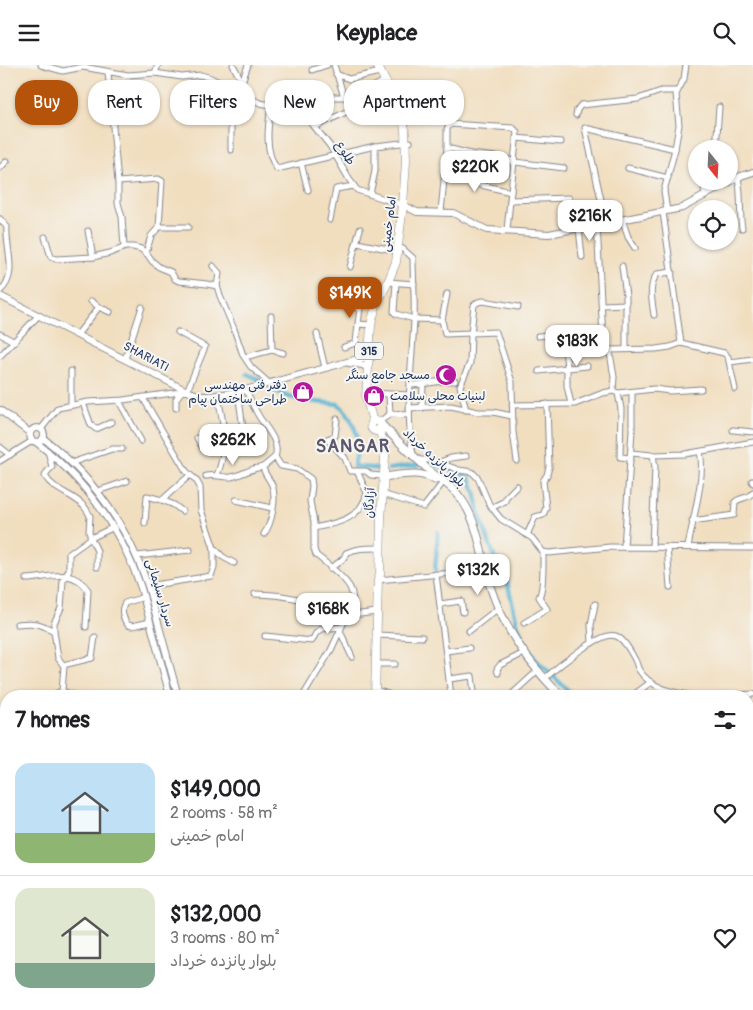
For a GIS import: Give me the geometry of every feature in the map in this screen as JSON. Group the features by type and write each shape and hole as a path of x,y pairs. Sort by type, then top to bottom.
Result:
{"main road":[{"path":"379,67 384,80"},
{"path":"379,67 406,109 409,123 408,142"},
{"path":"404,125 408,142"},
{"name":"امام خمینی","path":"377,425 366,397 368,369 378,311 392,283 400,250 405,206 408,142"},
{"name":"امام خمینی","path":"377,425 371,407 370,393 372,325 376,305 392,283"},
{"name":"بلوار پانزده خرداد","path":"377,425 459,496 469,514 479,540 490,587 496,601 526,657 555,690"},
{"name":"آزادگان","path":"376,690 376,635 384,447 377,425"},
{"name":"بلوار پانزده خرداد","path":"382,476 414,473 428,476 456,498 476,541 485,569 487,588 496,610 520,655 534,674 550,690"},
{"name":"آزادگان","path":"378,579 376,575 379,494 382,476"}],"street":[{"name":"طلوع","path":"41,65 63,71 83,67 128,75 155,73 182,77 201,75 215,80"},
{"path":"155,73 158,65"},
{"path":"234,65 241,80"},
{"path":"243,80 248,65"},
{"path":"312,70 327,65"},
{"path":"334,65 344,97 334,97"},
{"path":"681,343 664,191 679,125 676,103 677,91 684,79 686,65"},
{"path":"336,74 349,79 379,67"},
{"path":"108,72 118,182 118,203 122,217 124,247"},
{"path":"576,115 581,105 638,99 661,91 677,91"},
{"path":"717,140 719,107"},
{"path":"315,127 344,113"},
{"path":"441,212 447,129 450,124 513,128 517,132 507,230"},
{"path":"231,125 231,150"},
{"path":"269,125 270,153 277,169 375,146 408,142"},
{"name":"طلوع","path":"315,127 354,186"},
{"path":"606,222 585,128 675,149"},
{"path":"516,138 561,142"},
{"path":"370,194 375,171 375,146"},
{"path":"447,148 471,154 564,167"},
{"path":"0,168 6,161"},
{"path":"301,163 308,190"},
{"path":"628,168 668,178"},
{"path":"742,228 740,219 741,196 738,178 753,172"},
{"path":"444,173 480,185 511,192"},
{"path":"118,182 160,179 162,184 159,227 151,236 146,253"},
{"path":"330,220 336,189 354,186 357,190 418,212 453,213 487,230 549,234 682,208 717,190"},
{"path":"704,190 705,197"},
{"path":"510,200 569,198 571,230"},
{"path":"0,219 7,227 7,241 11,257 8,283 0,291"},
{"path":"622,219 628,237 635,248"},
{"path":"596,225 603,338 608,350 621,409 620,457 685,454 753,442"},
{"path":"159,227 188,227"},
{"path":"579,228 582,257"},
{"path":"350,267 360,229"},
{"path":"88,231 92,257"},
{"path":"45,237 51,257 56,259 92,257 110,253 124,247 133,247 141,249 159,267 171,271 175,279 179,281 207,283 217,286"},
{"path":"356,243 400,250 413,258 414,319 409,415 409,434 413,455"},
{"path":"213,266 219,273 217,286 220,296 245,357 251,367 269,383"},
{"path":"622,266 626,304 626,349"},
{"path":"654,315 651,291 652,281 657,274 672,272"},
{"path":"414,284 392,283 394,312 398,315 414,319 442,320"},
{"path":"447,294 442,320 445,333 496,332 512,382 512,416 517,461"},
{"name":"SHARIATI","path":"0,296 125,359 184,392 201,395 238,392 371,357"},
{"path":"91,301 110,312"},
{"path":"466,410 460,386 470,363 470,334 474,305 478,302 518,307"},
{"path":"602,305 626,304"},
{"path":"344,347 356,343 360,308 346,306"},
{"path":"77,335 99,307"},
{"path":"125,359 142,307"},
{"path":"0,356 39,315"},
{"path":"271,316 272,350"},
{"path":"358,324 372,325"},
{"path":"176,408 176,399 184,392 205,347 178,331"},
{"path":"538,336 580,332"},
{"path":"0,334 15,341"},
{"path":"317,334 325,368"},
{"path":"563,334 567,386 571,404"},
{"path":"608,350 656,349 681,343 724,353 730,362 735,389"},
{"path":"245,357 272,350 283,353"},
{"path":"730,362 753,359"},
{"path":"348,362 363,365 368,369"},
{"path":"539,371 587,366"},
{"path":"71,371 71,405"},
{"path":"411,385 423,385 448,380 455,381"},
{"path":"422,408 423,385"},
{"path":"206,476 233,477 250,469 263,467 275,457 274,439 262,421 246,389"},
{"path":"512,405 575,404 603,393 654,389 670,391 701,389"},
{"path":"41,429 58,408 83,403 119,401 184,392"},
{"path":"238,392 244,436 249,451"},
{"path":"624,547 631,456 632,392"},
{"path":"370,393 410,395"},
{"path":"217,395 223,423 224,447 217,475"},
{"path":"389,395 390,413"},
{"path":"142,397 190,475 200,487 201,510 214,547 214,567 211,576 148,586"},
{"path":"119,401 142,441"},
{"path":"83,403 91,425 96,429 112,422"},
{"path":"527,535 535,517 545,513 543,481 549,467 547,404"},
{"path":"410,408 451,406 466,410 493,412 512,416"},
{"path":"0,410 30,433 30,437 34,441"},
{"path":"377,425 390,413 409,415"},
{"path":"337,419 335,436 327,439 345,458 350,471 366,471 371,475 382,476"},
{"path":"30,433 34,428 41,429"},
{"path":"0,461 34,441 41,441 44,433 41,429"},
{"path":"733,430 753,432"},
{"name":"سردار سلیمانی","path":"43,438 98,491 120,523 137,556 148,586 176,690"},
{"path":"197,438 204,450 224,447"},
{"name":"سردار سلیمانی","path":"34,441 48,451 92,496 114,527 136,572 168,690"},
{"path":"0,447 10,455"},
{"path":"71,463 112,449 122,449"},
{"path":"48,451 52,467 46,472 48,481 61,491 76,498 89,512 89,533 97,551 97,567"},
{"path":"688,547 701,475 702,459 700,452"},
{"path":"652,547 652,496 655,467 653,455"},
{"path":"439,463 451,458 466,456"},
{"path":"275,457 281,466 297,469 311,479 310,501 314,528 314,549 316,555 346,582 350,588 353,605 352,615 341,629 331,651 307,690"},
{"path":"419,460 432,460 472,473 478,479 501,519 527,535 543,552 543,587 539,597 546,609 524,623"},
{"path":"263,467 273,488 271,522 264,534"},
{"path":"314,528 348,518 355,515 361,508 367,493 357,471"},
{"path":"162,500 190,475"},
{"path":"98,491 127,481"},
{"path":"382,494 424,507 441,485"},
{"path":"493,507 505,501 506,497 517,486"},
{"path":"692,521 734,515 735,502 738,499 751,495 753,492"},
{"path":"145,523 147,496 174,505 182,511"},
{"path":"236,500 272,507"},
{"path":"62,690 65,671 58,658 54,623 61,607 64,581 69,570 69,554 91,538 114,527"},
{"path":"214,547 223,557 234,563"},
{"path":"543,552 624,547 753,547"},
{"path":"667,547 670,587"},
{"path":"330,568 342,561 346,553 362,548 377,548"},
{"path":"137,556 190,550"},
{"path":"453,561 481,561"},
{"path":"378,579 485,569"},
{"path":"436,574 450,690"},
{"path":"26,579 66,575 81,581 88,590 86,627"},
{"path":"255,593 283,595 352,615 377,612"},
{"path":"144,597 125,603 122,607 122,613 128,625 132,626 150,622"},
{"path":"440,604 461,601 463,612"},
{"path":"592,643 591,625 595,604"},
{"path":"469,631 496,610"},
{"path":"17,624 40,623 54,631"},
{"path":"265,636 312,641 316,633 321,629 341,629"},
{"path":"341,629 352,657"},
{"path":"376,635 422,637"},
{"path":"544,679 574,654 609,635 615,635 621,639 636,661 638,670 651,682 665,690"},
{"path":"63,665 92,658 95,637"},
{"path":"446,651 469,648"},
{"path":"498,673 497,669 500,665 520,655"},
{"path":"376,664 395,664"},
{"path":"517,690 534,674"},
{"path":"449,679 472,676 474,690"},
{"path":"640,690 651,682"}],"waterway":[{"path":"247,374 260,380"},
{"path":"270,389 312,402 338,404 350,418 357,435 358,448 354,466 379,469"},
{"path":"389,469 418,465"},
{"path":"428,465 439,466 465,475 470,479 475,491 480,517 499,570 507,581 517,623 523,638 535,659 568,690"},
{"path":"435,571 438,532"}],"place":[{"name":"مسجد جامع سنگر","path":"446,375"},
{"name":"دفتر فنی مهندسی طراحی ساختمان پیام","path":"303,392"},
{"name":"لبنیات محلی سلامت","path":"374,396"}],"district":[{"name":"SANGAR","path":"353,446"}]}
